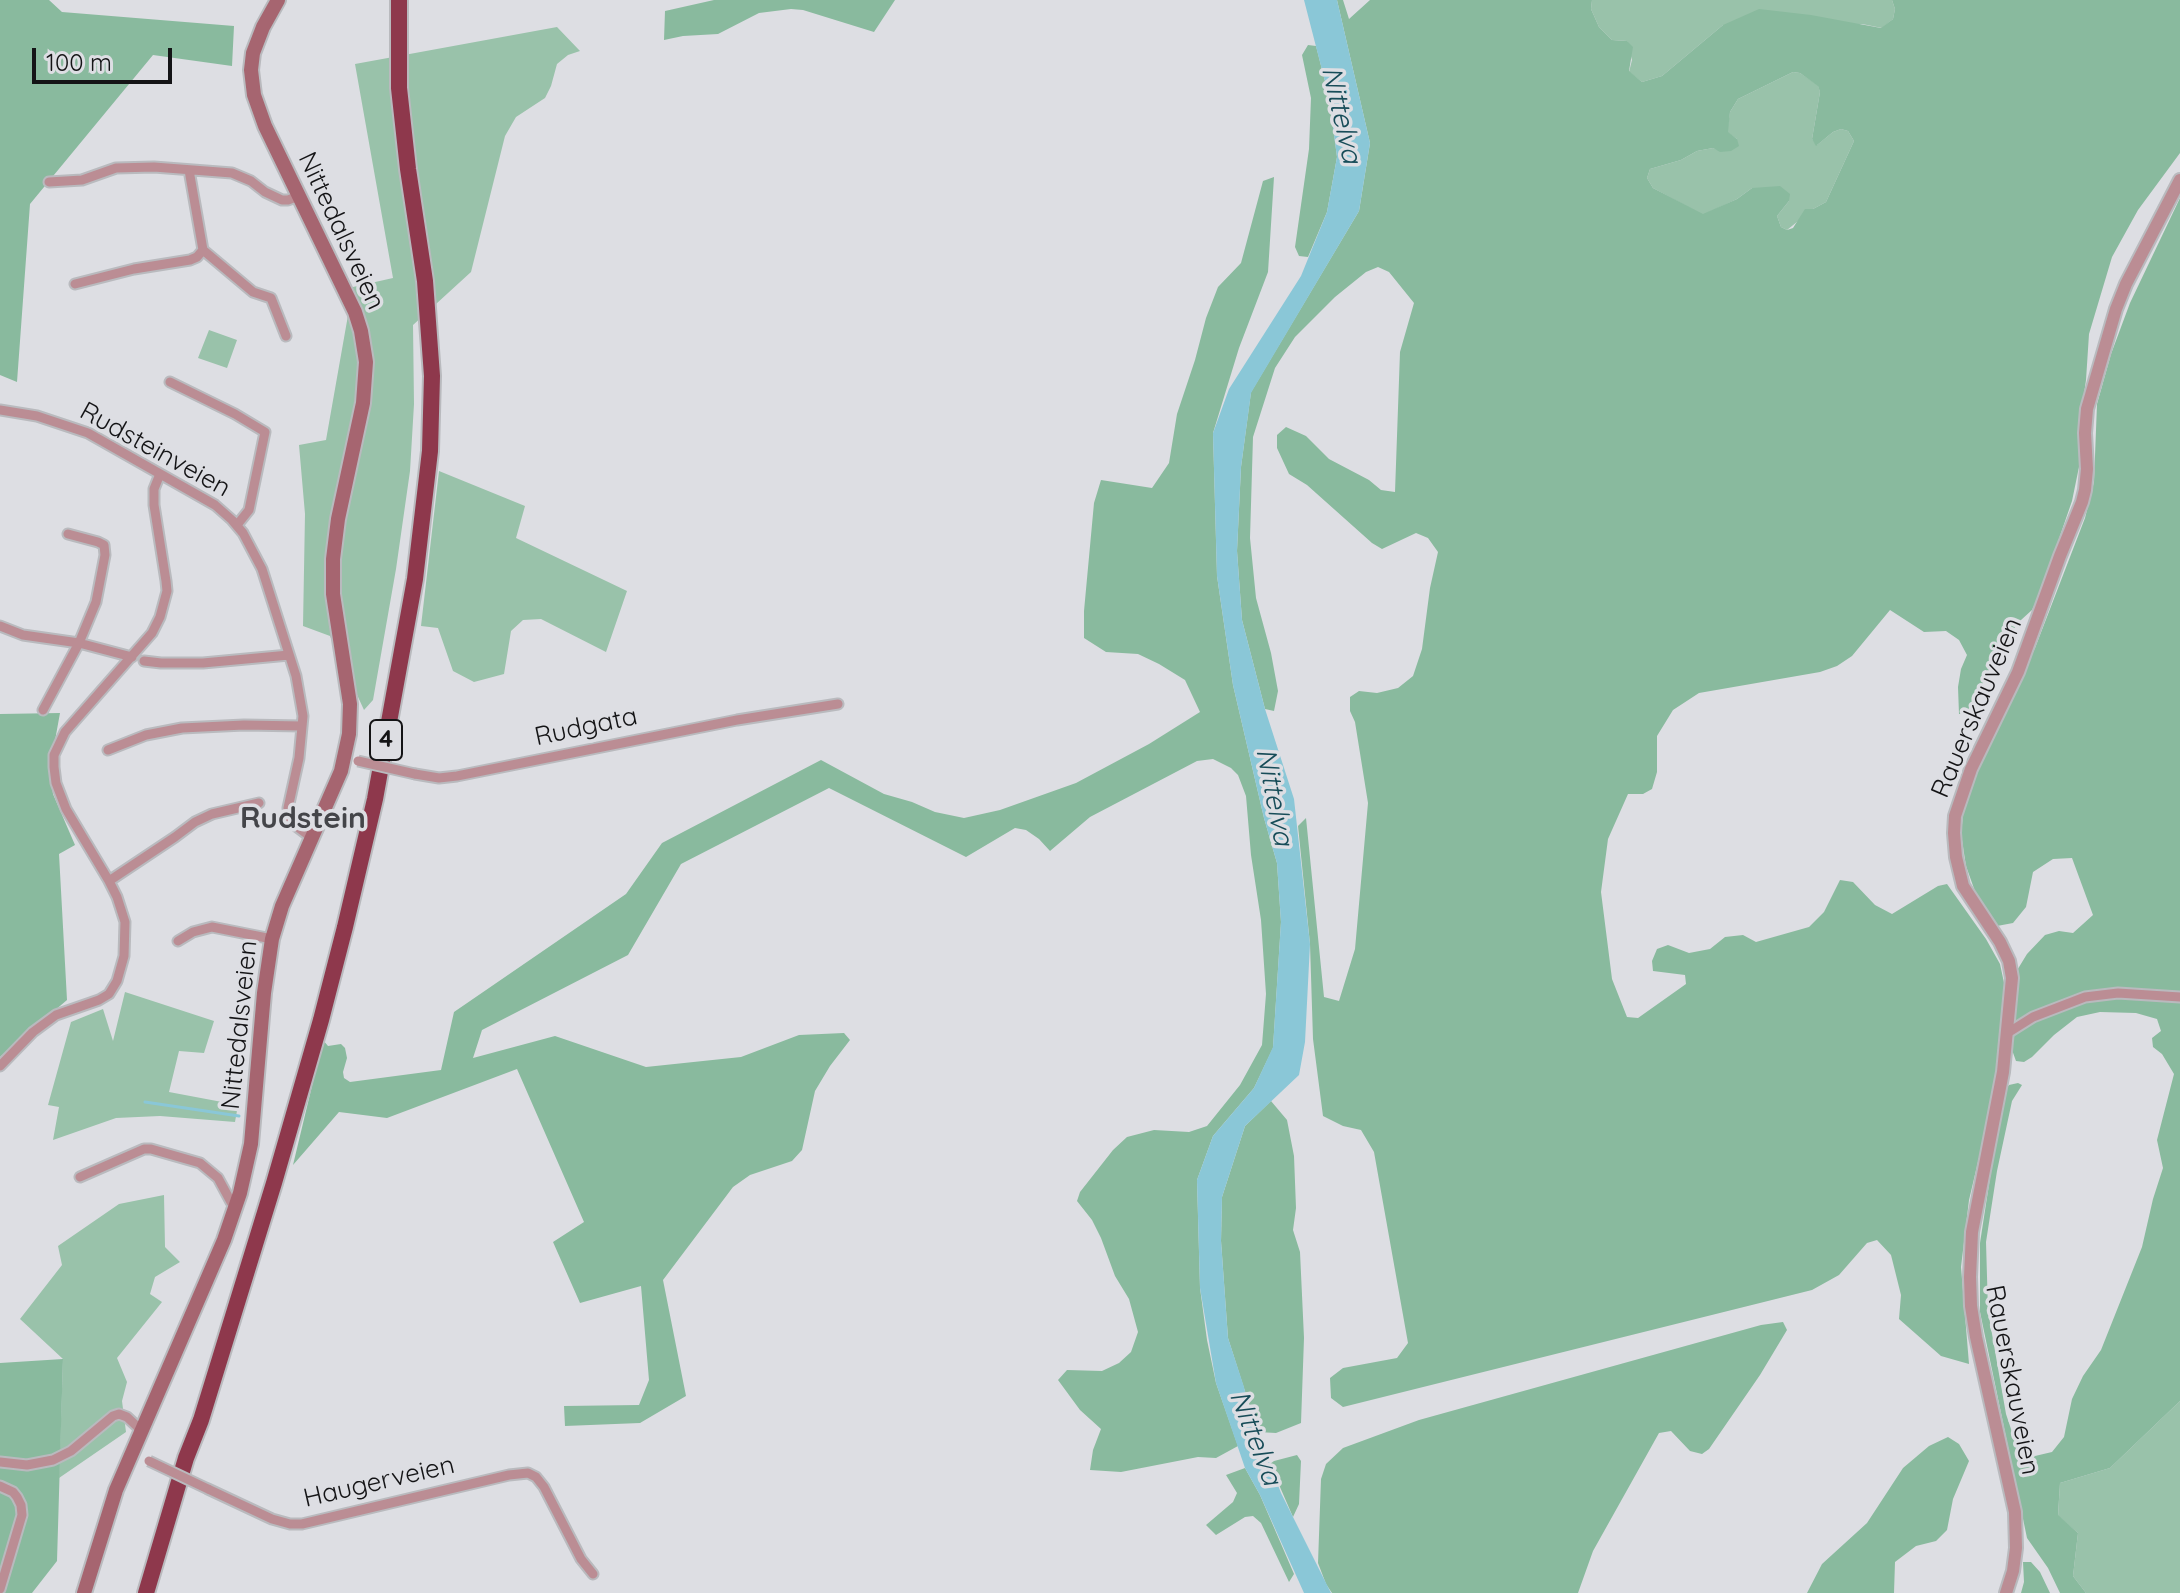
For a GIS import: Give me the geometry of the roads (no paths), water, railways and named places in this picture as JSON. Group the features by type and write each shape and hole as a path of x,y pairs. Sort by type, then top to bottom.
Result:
{"highway":[{"name":"4","path":"186,1458 193,1418 285,1118 337,925 376,749 411,550 424,424 423,351 417,282 392,112 389,50 391,0"},
{"name":"4","path":"146,1593 313,1049 345,927 384,752 417,565 430,451 432,376 425,281 401,111 399,0"}],"main road":[{"name":"Nittedalsveien","path":"84,1593 113,1499 236,1206 251,1144 264,993 272,939 282,906 312,838 351,760 350,704 333,594 333,559 338,519 363,403 366,362 355,312 261,117 252,85 255,46 278,0"}],"street":[{"path":"49,182 82,180 116,168 154,167 232,173 282,200 299,196"},
{"path":"189,170 203,250 253,292 271,298 286,336"},
{"name":"Rauerskauveien","path":"2006,1593 2017,1536 2015,1512 1976,1337 1970,1277 1972,1232 2003,1072 2012,978 2000,942 1963,886 1958,872 1954,841 1957,807 1971,769 2018,672 2082,502 2086,481 2087,409 2116,309 2180,180"},
{"path":"75,284 134,269 190,260 203,250"},
{"name":"Rudsteinveien","path":"170,382 265,432 249,510 237,525"},
{"name":"Rudsteinveien","path":"0,410 37,416 88,433 215,505 237,525 262,569 298,685 303,716 299,758 288,808 296,826 312,838"},
{"path":"0,1066 33,1032 56,1015 109,994 117,981 124,956 125,922 117,897 66,809 56,783 54,755 65,732 152,633 164,605 167,591 165,564 154,505 154,489 160,474"},
{"path":"43,710 79,643 96,602 105,555 104,545 68,534"},
{"path":"0,626 23,635 79,643 132,657"},
{"path":"144,661 203,663 289,655"},
{"name":"Rudgata","path":"351,760 439,778 457,776 655,735 838,704"},
{"path":"108,750 146,735 182,728 302,726"},
{"path":"109,881 195,822 212,814 259,803"},
{"path":"178,941 193,932 212,927 272,939"},
{"path":"2006,1034 2033,1017 2085,997 2118,993 2180,997"},
{"path":"80,1177 144,1149 151,1149 200,1163 218,1178 236,1206"},
{"path":"0,1462 27,1465 53,1460 71,1451 119,1414 142,1431"},
{"name":"Haugerveien","path":"132,1454 272,1519 290,1524 302,1524 528,1473 544,1487 581,1559 593,1574"},
{"path":"0,1486 17,1497 22,1515 0,1589"}],"water":[{"name":"Nittelva","path":"1304,0 1337,0 1370,143 1359,211 1251,393 1241,467 1237,551 1242,620 1265,709 1294,799 1310,944 1305,1042 1299,1075 1245,1126 1222,1197 1221,1241 1228,1338 1249,1410 1281,1493 1331,1593 1304,1593 1245,1468 1216,1383 1200,1288 1197,1180 1213,1136 1254,1088 1273,1047 1281,922 1277,863 1233,685 1217,576 1213,433 1229,389 1301,276 1327,212 1337,157 1329,97"}],"waterway":[{"path":"145,1102 239,1116"}],"district":[{"name":"Rudstein","path":"303,819"}]}
